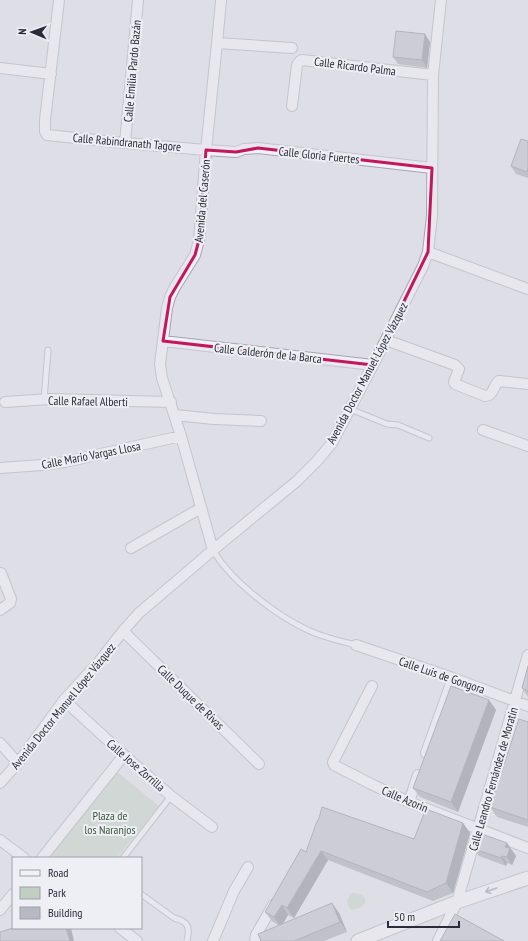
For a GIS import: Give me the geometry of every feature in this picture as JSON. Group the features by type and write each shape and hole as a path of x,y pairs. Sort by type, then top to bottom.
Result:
{"street":[{"path":"0,68 51,74 59,0"},
{"name":"Calle Emilia Pardo Bazán","path":"125,143 138,0"},
{"name":"Avenida Doctor Manuel López Vázquez","path":"0,783 18,763 64,700 97,664 139,613 297,481 332,443 374,365 423,266 428,252 432,216 433,75 441,0"},
{"name":"Avenida del Caserón","path":"213,550 175,414 162,378 160,364 167,308 170,297 195,255 199,240 206,150 218,43 221,1"},
{"path":"218,43 292,48"},
{"name":"Calle Ricardo Palma","path":"292,106 297,65 302,60 433,75"},
{"name":"Calle Rabindranath Tagore","path":"51,74 45,120 45,131 47,135 206,150"},
{"name":"Calle Gloria Fuertes","path":"206,150 236,152 244,149 258,148 432,168"},
{"path":"428,252 528,289"},
{"path":"386,340 455,365 459,369 454,384 486,396 491,395 496,383 499,381 528,384"},
{"name":"Calle Calderón de la Barca","path":"163,341 374,365"},
{"name":"Calle Rafael Alberti","path":"5,402 44,400 171,402"},
{"path":"175,414 214,419 262,421"},
{"path":"483,430 528,446"},
{"name":"Calle Mario Vargas Llosa","path":"0,468 65,462 181,436"},
{"path":"131,548 201,508"},
{"path":"0,610 10,603 11,599 1,573"},
{"name":"Calle Duque de Rivas","path":"123,631 259,764"},
{"name":"Calle Luis de Gongora","path":"356,645 453,678 528,706"},
{"name":"Calle Leandro Fernández de Moratín","path":"438,941 457,902 528,655"},
{"path":"409,802 453,678"},
{"name":"Calle Azorin","path":"372,686 333,762 334,765 409,802 528,848"},
{"name":"Calle Jose Zorrilla","path":"64,700 171,796 212,827"},
{"path":"0,743 18,763"},
{"path":"43,857 124,755"},
{"path":"0,840 23,857"},
{"path":"213,941 234,891 248,867"},
{"path":"358,941 457,902 528,878"},
{"path":"255,941 256,935 280,894"},
{"path":"0,910 12,895"},
{"path":"121,929 137,941"}],"lane":[{"path":"44,400 48,350"},
{"path":"350,409 387,424 398,425 429,438"},
{"path":"213,550 238,581 275,611 296,624 320,635 356,645"},
{"path":"124,857 171,796"},
{"path":"142,895 174,918 187,924 189,930 187,941"}],"highlighted area":[{"path":"258,148 432,168 428,252 373,365 163,341 170,297 195,255 199,240 206,150 236,152"}],"green space":[{"name":"Plaza de los Naranjos","path":"115,770 159,806 118,857 54,857 49,853"},
{"path":"354,893 362,895 366,901 360,908 350,909 347,902 350,894"}],"building":[{"path":"396,31 425,34 422,60 393,57"},
{"path":"521,139 528,141 527,172 511,166"},
{"path":"528,666 528,691 522,688"},
{"path":"451,686 489,700 451,802 413,788"},
{"path":"519,719 528,722 528,820 490,807"},
{"path":"322,807 414,839 426,809 463,823 446,883 427,892 321,851 287,908 282,905 274,917 265,912 301,849 306,852"},
{"path":"479,833 507,843 505,847 510,848 507,857 502,856 501,858 474,849"},
{"path":"332,903 340,922 294,941 261,941 258,934"},
{"path":"455,914 504,941 440,941"},
{"path":"12,928 66,929 70,941 0,941 0,932"}]}
